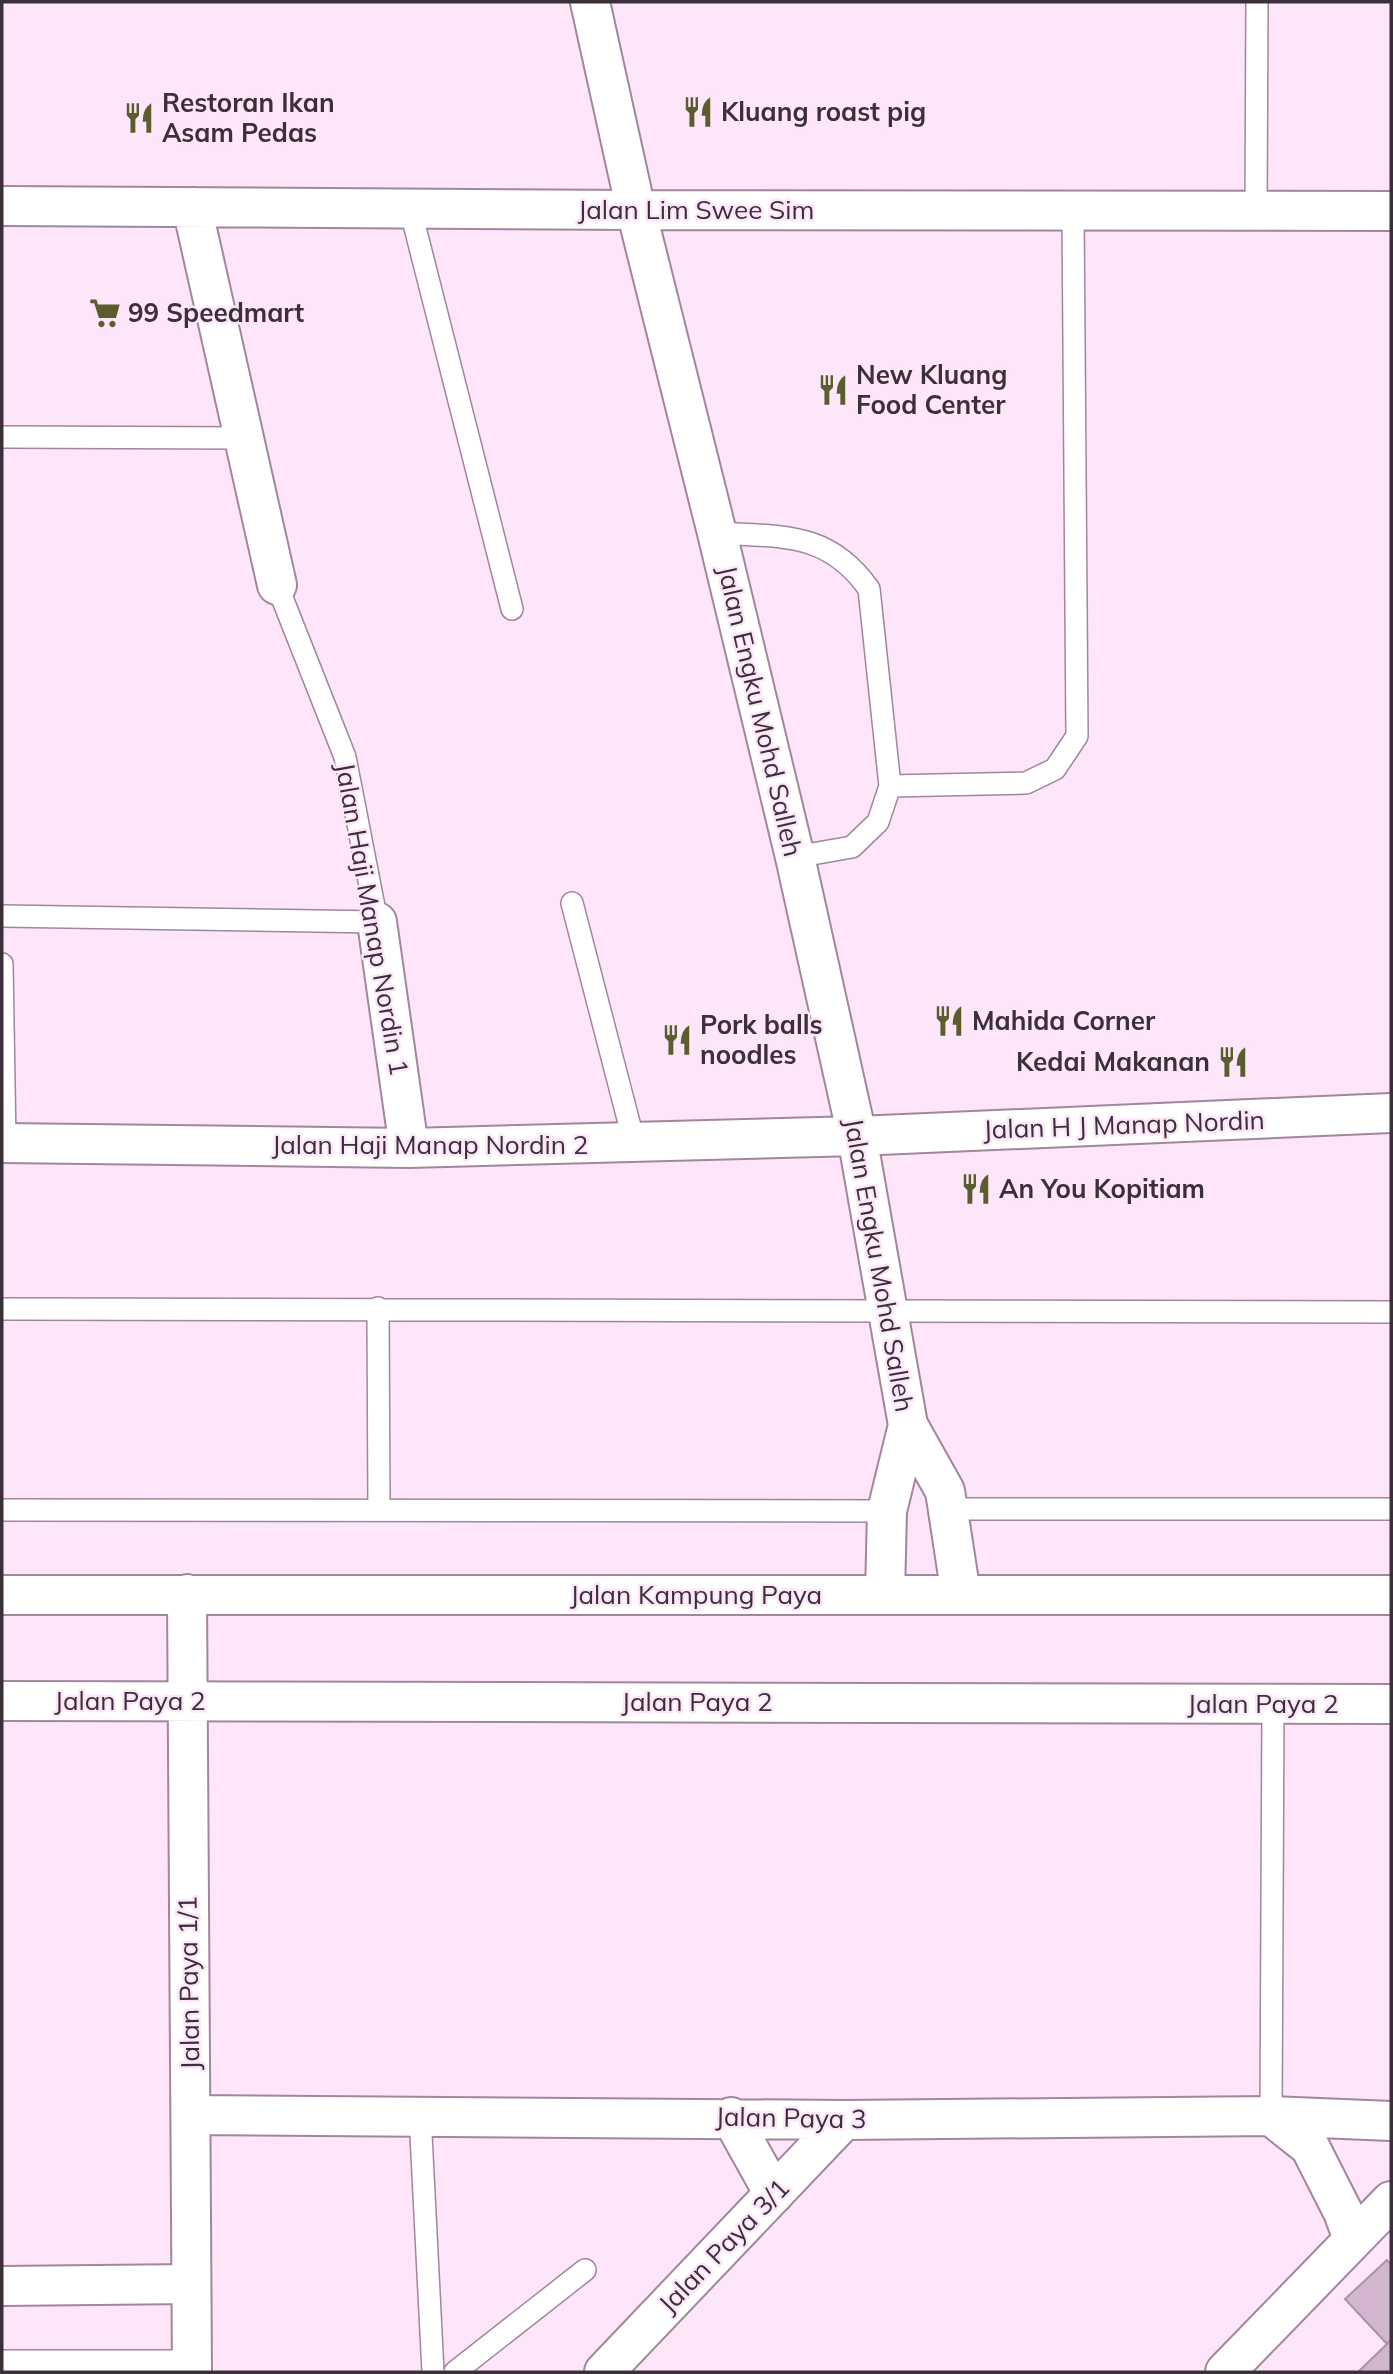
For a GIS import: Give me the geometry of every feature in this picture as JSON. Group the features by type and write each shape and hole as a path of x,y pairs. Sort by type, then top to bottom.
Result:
{"street":[{"name":"Jalan Engku Mohd Salleh","path":"590,2 636,211 718,533 796,857 857,1136 908,1425 945,1492 961,1595"},
{"name":"Jalan Lim Swee Sim","path":"2,206 636,211 1391,211"},
{"name":"Jalan Haji Manap Nordin 1","path":"192,208 277,585"},
{"name":"Jalan Haji Manap Nordin 1","path":"377,922 410,1148"},
{"name":"Jalan H J Manap Nordin","path":"857,1136 1391,1113"},
{"name":"Jalan Haji Manap Nordin 2","path":"4,1143 410,1148 857,1136"},
{"name":"Jalan Engku Mohd Salleh","path":"885,1595 887,1511 908,1425"},
{"name":"Jalan Paya 1/1","path":"187,1594 192,2367"},
{"name":"Jalan Kampung Paya","path":"2,1595 1391,1595"},
{"name":"Jalan Paya 2","path":"2,1701 1391,1704"},
{"name":"Jalan Paya 3","path":"191,2115 844,2120 1271,2116 1391,2121"},
{"path":"1271,2116 1310,2147 1343,2212 1353,2239"},
{"path":"731,2118 774,2194"},
{"name":"Jalan Paya 3/1","path":"604,2372 844,2120"},
{"path":"1225,2372 1391,2201"},
{"path":"2,2286 190,2284"}],"lane":[{"path":"1256,211 1257,2"},
{"path":"410,208 512,609"},
{"path":"890,786 1026,783 1055,769 1077,736 1073,211"},
{"path":"2,437 244,438"},
{"path":"718,533 797,538 827,548 855,569 869,589 890,786 878,822 852,847 796,857"},
{"name":"Jalan Haji Manap Nordin 1","path":"277,585 345,757 377,922"},
{"path":"572,903 634,1142"},
{"path":"2,916 377,922"},
{"path":"2,964 4,1143"},
{"path":"378,1308 379,1510"},
{"path":"2,1309 1391,1312"},
{"path":"948,1509 1391,1509"},
{"path":"2,1510 887,1511"},
{"path":"1271,2116 1273,1704"},
{"path":"420,2115 433,2372"},
{"path":"455,2372 585,2270"},
{"path":"2,2361 121,2367 192,2367"}],"building":[{"path":"1387,2260 1391,2265 1391,2340 1387,2344 1345,2299"},
{"path":"1391,2340 1391,2372 1358,2372 1387,2344"}],"place":[{"name":"Kluang roast pig","path":"698,112"},
{"name":"Restoran Ikan Asam Pedas","path":"139,118"},
{"name":"99 Speedmart","path":"105,313"},
{"name":"New Kluang Food Center","path":"833,390"},
{"name":"Mahida Corner","path":"949,1021"},
{"name":"Pork balls noodles","path":"677,1040"},
{"name":"Kedai Makanan","path":"1233,1062"},
{"name":"An You Kopitiam","path":"976,1189"}]}
